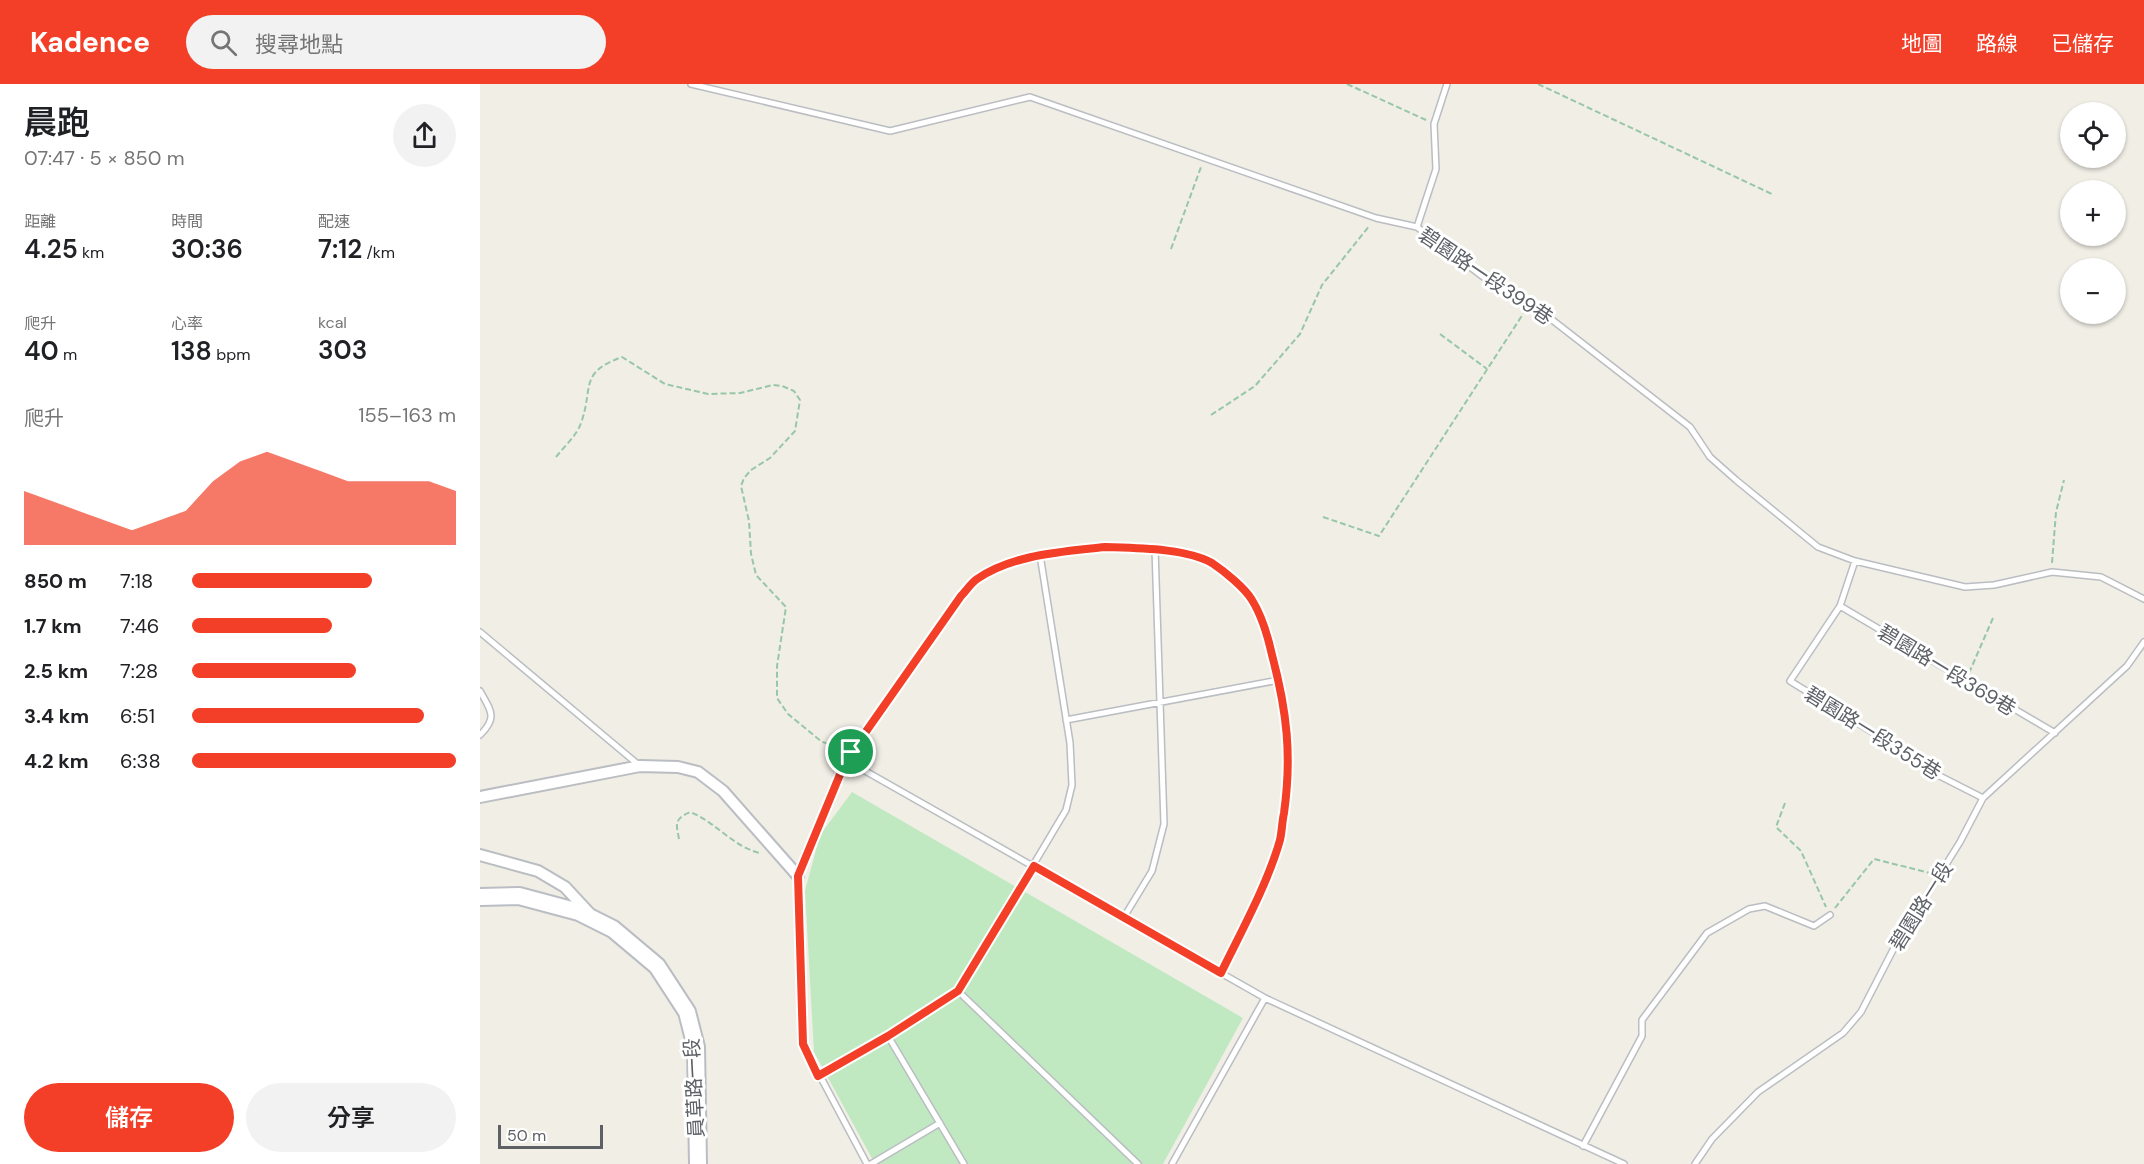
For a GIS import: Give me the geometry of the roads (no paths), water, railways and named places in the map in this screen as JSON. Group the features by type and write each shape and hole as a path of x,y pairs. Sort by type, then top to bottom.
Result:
{"main road":[{"name":"員草路一段","path":"480,897 519,896 579,912 613,929 657,966 687,1012 696,1047 698,1164"}],"street":[{"path":"480,797 640,766 678,767 698,772 723,791 798,876"},
{"path":"480,855 538,871 565,887 596,921"}],"lane":[{"name":"碧園路一段399巷","path":"691,84 890,131 1030,97 1376,218 1417,227 1490,282 1519,301 1530,304 1690,427 1710,457 1818,547 1855,561 1965,587 1994,585 2052,572 2101,578 2144,599"},
{"path":"1417,227 1436,169 1434,124 1447,84"},
{"path":"940,1123 869,1164 818,1076 803,1044 798,876 846,760 961,596 977,579 1009,564 1040,555 1105,547 1155,549 1211,562 1252,599 1267,636 1279,680 1287,727 1289,778 1280,840 1259,894 1221,973"},
{"path":"1124,918 1152,871 1164,824 1155,549"},
{"path":"818,1076 888,1036 958,991 1066,810 1072,785 1066,720 1040,555"},
{"name":"碧園路一段355巷","path":"1855,561 1840,606 1790,681 1895,746 1924,768 1983,798"},
{"name":"碧園路一段369巷","path":"1840,606 2055,733"},
{"path":"480,632 640,766"},
{"name":"碧園路一段","path":"1695,1164 1712,1138 1758,1092 1843,1033 1861,1012 1894,948 1960,842 1983,798 2127,666 2144,642"},
{"path":"1066,720 1279,680"},
{"path":"480,691 491,709 492,718 488,728 480,735"},
{"path":"846,760 1265,998 1624,1164"},
{"path":"1583,1146 1642,1036 1642,1020 1707,933 1749,909 1765,906 1814,926 1830,915"},
{"path":"958,991 1138,1164"},
{"path":"1172,1164 1265,998"},
{"path":"888,1036 964,1164"}]}
